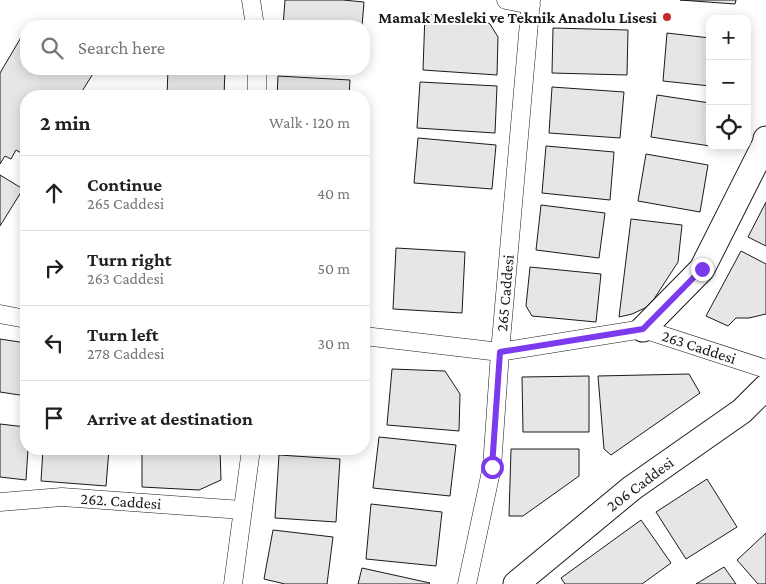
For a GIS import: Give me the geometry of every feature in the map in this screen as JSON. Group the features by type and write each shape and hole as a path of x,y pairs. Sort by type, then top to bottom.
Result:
{"street":[{"path":"252,0 254,20"},
{"path":"506,0 531,2"},
{"name":"265 Caddesi","path":"467,584 492,467 500,352 531,2"},
{"path":"257,75 258,90"},
{"path":"643,329 702,269 766,139"},
{"path":"0,314 20,318"},
{"name":"263 Caddesi","path":"370,337 500,352 643,329 766,370"},
{"name":"206 Caddesi","path":"516,584 632,488 742,411 766,387"},
{"path":"233,584 250,455"},
{"name":"262. Caddesi","path":"0,502 62,497 242,510"}],"building":[{"path":"285,0 364,2 362,20 283,20"},
{"path":"680,0 736,0 735,4"},
{"path":"425,14 484,21 490,24 498,37 497,75 423,70"},
{"path":"553,28 628,30 627,75 552,73"},
{"path":"667,33 706,38 706,86 663,81"},
{"path":"20,39 20,75 92,75 83,90 20,90 20,152 16,150 11,159 5,156 0,164 0,73"},
{"path":"168,75 225,75 224,90 167,90"},
{"path":"278,76 350,80 349,90 277,90"},
{"path":"420,82 497,86 495,133 417,128"},
{"path":"552,87 624,92 620,138 549,133"},
{"path":"657,95 706,102 706,145 651,137"},
{"path":"418,138 496,145 492,189 414,183"},
{"path":"546,146 614,152 610,200 542,193"},
{"path":"646,154 708,165 700,212 638,201"},
{"path":"0,175 20,187 20,194 0,226"},
{"path":"766,202 766,246 748,237"},
{"path":"541,205 605,213 599,258 536,250"},
{"path":"631,219 682,225 678,262 654,299 645,308 619,317"},
{"path":"396,248 465,252 462,313 393,309"},
{"path":"741,251 766,264 766,314 749,318 736,318 728,326 706,316"},
{"path":"530,267 601,274 596,322 532,316 526,306"},
{"path":"0,339 20,342 20,395 0,392"},
{"path":"392,369 445,371 460,394 459,431 387,425"},
{"path":"689,374 700,393 611,455 604,449 598,376"},
{"path":"589,376 589,432 523,432 522,377"},
{"path":"0,424 20,426 20,455 28,455 26,480 0,477"},
{"path":"379,437 456,445 450,496 373,488"},
{"path":"511,449 579,449 579,476 523,516 509,516"},
{"path":"43,455 109,455 106,486 41,481"},
{"path":"142,455 220,455 221,480 199,490 142,487"},
{"path":"279,455 340,459 336,522 275,518"},
{"path":"707,479 737,527 686,559 656,512"},
{"path":"371,504 442,512 436,566 366,559"},
{"path":"641,520 671,563 642,584 565,584 561,578"},
{"path":"273,530 333,537 327,584 285,584 264,579"},
{"path":"766,533 766,584 758,584 737,560"},
{"path":"724,567 736,584 696,584"},
{"path":"362,568 430,583 358,584"}],"place":[{"name":"Mamak Mesleki ve Teknik Anadolu Lisesi","path":"667,17"}],"route":[{"path":"492,467 500,352 643,329 702,269"}]}
